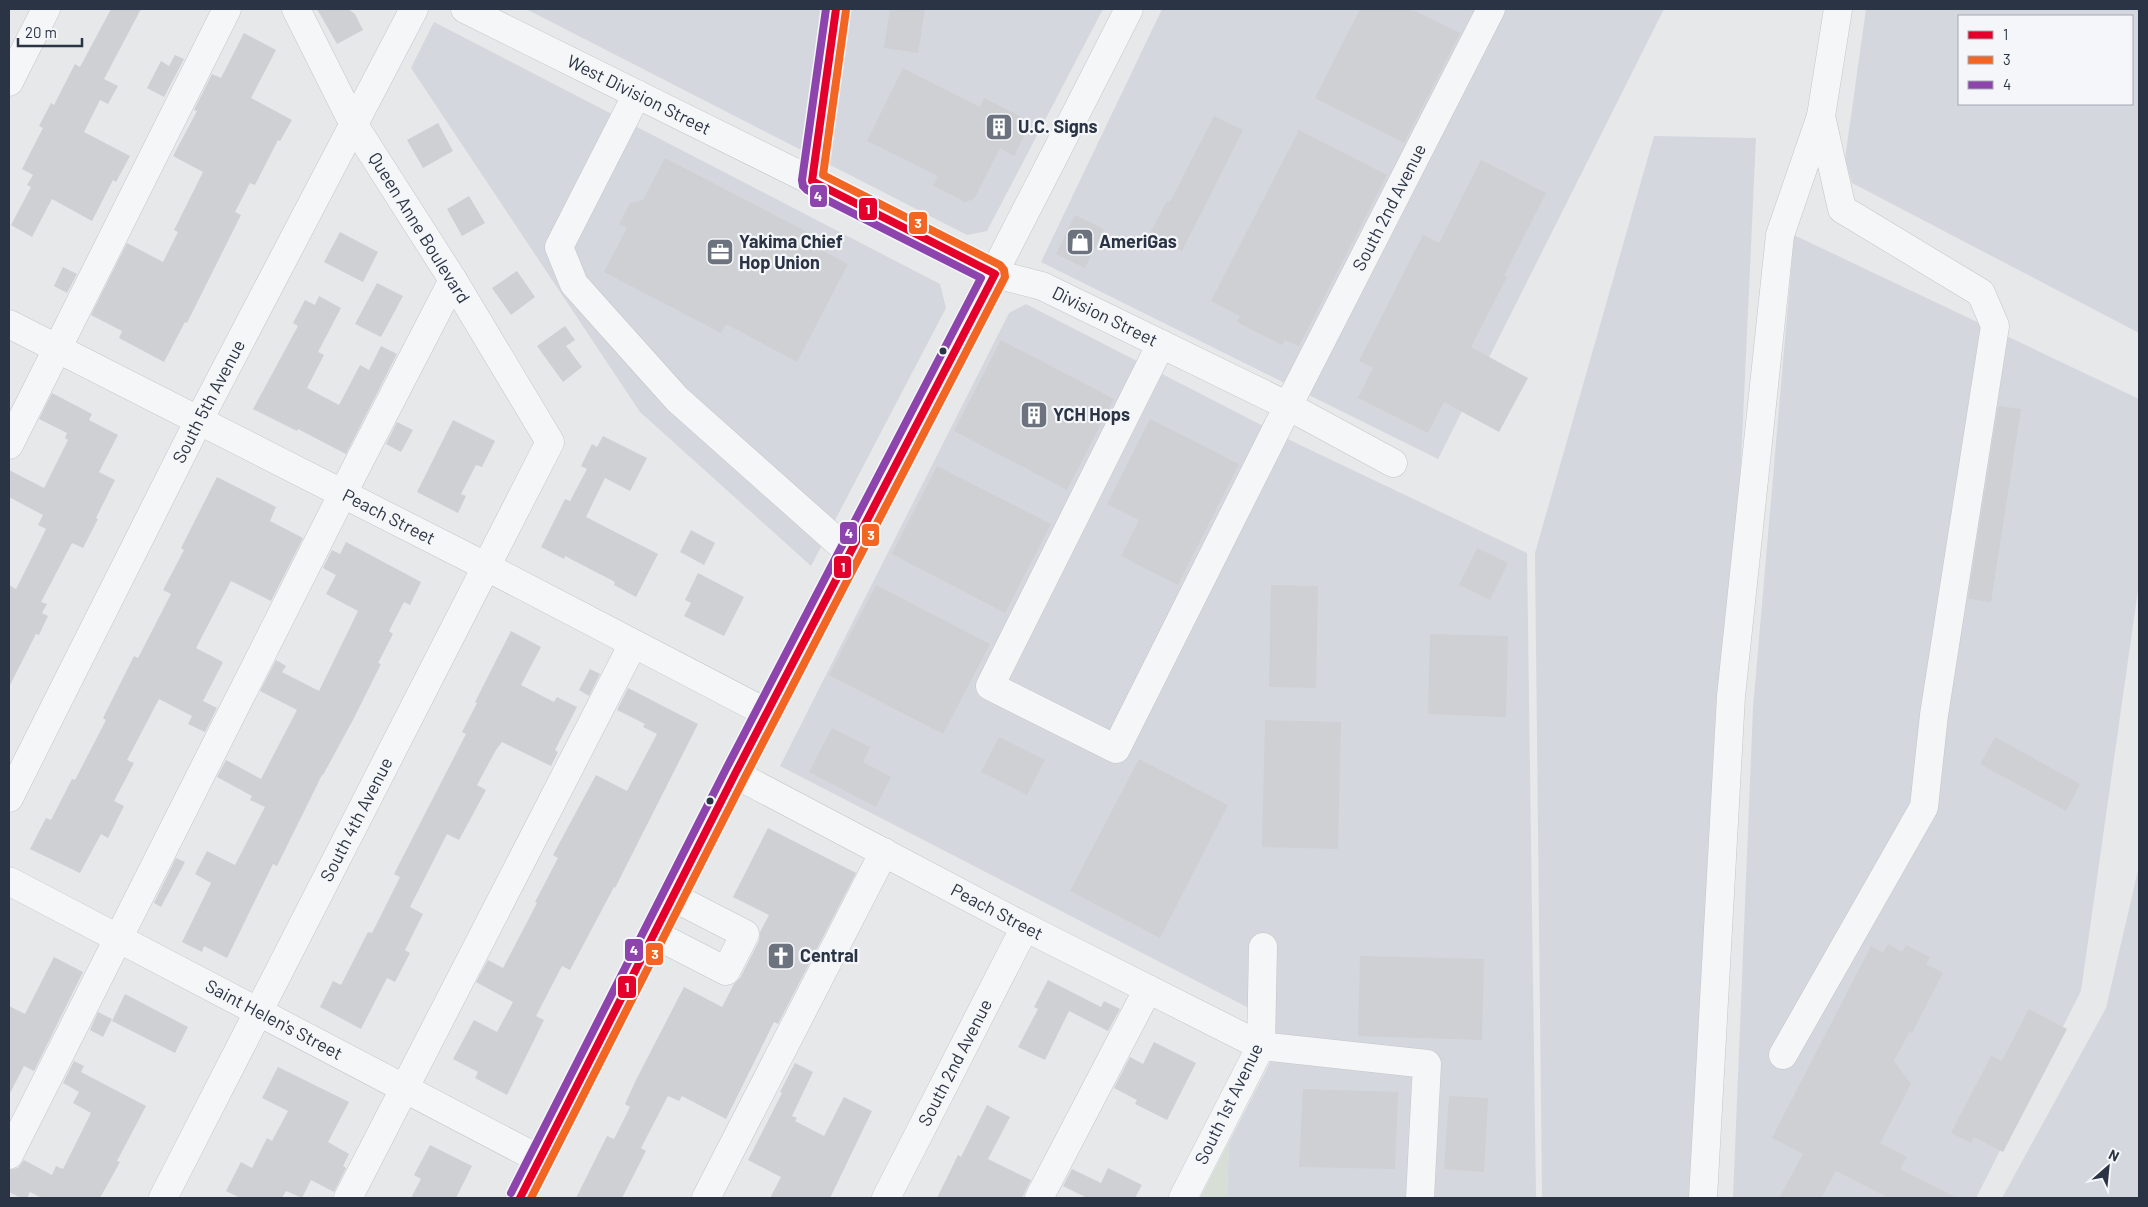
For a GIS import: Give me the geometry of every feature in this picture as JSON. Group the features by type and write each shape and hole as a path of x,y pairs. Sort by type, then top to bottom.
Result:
{"street":[{"path":"9,82 46,9"},
{"path":"9,445 227,9"},
{"name":"Queen Anne Boulevard","path":"296,9 354,125 453,280 550,442"},
{"name":"South 5th Avenue","path":"9,798 199,420 414,9"},
{"name":"West Division Street","path":"465,9 812,181"},
{"path":"812,181 836,9"},
{"path":"520,1198 735,774 995,274 1129,9"},
{"name":"South 2nd Avenue","path":"1161,344 990,686 1116,749 1288,406 1491,9"},
{"path":"1703,1198 1732,696 1780,235 1821,116 1838,9"},
{"path":"638,94 559,246 574,284 677,399 850,553"},
{"path":"1783,1055 1924,807 1934,715 1995,326 1981,294 1842,209 1821,116"},
{"name":"Division Street","path":"812,181 995,274 1042,286 1288,406 1393,463"},
{"path":"9,1155 343,493 453,280"},
{"name":"Peach Street","path":"9,324 485,566 766,714"},
{"name":"South 4th Avenue","path":"163,1198 550,442"},
{"path":"348,1198 633,644"},
{"name":"Peach Street","path":"735,774 1025,927 1262,1046"},
{"path":"706,1198 884,852"},
{"name":"Saint Helen's Street","path":"9,881 539,1159"},
{"path":"654,934 726,971 745,934 673,897"},
{"name":"South 2nd Avenue","path":"886,1198 1025,927"},
{"name":"South 1st Avenue","path":"1183,1198 1262,1046 1264,947"},
{"path":"1039,1198 1148,988"},
{"path":"1262,1046 1428,1064 1420,1198"}],"shaded area":[{"path":"526,9 1103,9 987,231 967,235"},
{"path":"1162,9 1664,9 1438,459 1041,262"},
{"path":"1866,9 2139,9 2139,333 1852,183 1845,159"},
{"path":"434,22 940,284 946,308 811,566 640,412 411,68"},
{"path":"1654,136 1756,138 1707,1198 1542,1198 1535,553"},
{"path":"1794,235 2139,399 2139,583 2081,991 1976,1198 1733,1198 1753,708"},
{"path":"1026,304 1300,445 1527,553 1536,1198 1227,1198 1229,1142 1271,1061 1272,1020 780,766 1009,313"},
{"path":"2139,866 2139,1198 2002,1198 2106,1008"},
{"path":"1229,1142 1227,1198 1200,1198"}],"building":[{"path":"111,9 141,9 104,79 118,86 108,104 100,100 84,132 130,156 116,182 113,180 92,221 52,199 32,237 11,225 31,187 27,185 33,175 22,169 43,128 39,126 51,103 54,105 75,64 80,67"},
{"path":"317,9 348,9 355,14 363,30 337,44"},
{"path":"890,9 925,9 918,53 884,48"},
{"path":"1360,9 1411,9 1460,33 1404,143 1315,98"},
{"path":"244,33 276,50 251,98 292,120 280,141 278,140 255,185 250,183 235,212 241,215 187,323 185,322 164,362 119,338 122,331 91,315 127,243 163,262 178,232 174,230 203,172 173,156 197,111 194,110 212,74 221,78"},
{"path":"175,55 184,59 164,97 147,88 161,61 169,66"},
{"path":"903,68 980,107 984,98 1031,122 1014,156 1000,148 974,199 965,202 933,186 938,176 867,141"},
{"path":"1214,116 1243,130 1182,251 1149,235 1167,201 1170,202"},
{"path":"438,123 453,151 423,168 407,140"},
{"path":"1299,130 1387,175 1299,346 1285,340 1282,345 1237,322 1240,316 1211,301"},
{"name":"Yakima Chief Hop Union","path":"665,158 809,233 804,241 848,264 797,362 726,324 721,333 604,272 627,228 619,224 630,203 643,200"},
{"path":"1481,160 1546,193 1504,276 1507,277 1471,347 1528,378 1499,432 1444,402 1428,433 1358,398 1373,368 1359,361 1423,235 1439,243"},
{"path":"469,196 485,223 462,236 447,209"},
{"name":"AmeriGas","path":"1075,215 1104,229 1085,268 1056,254"},
{"path":"340,232 378,252 363,282 324,262"},
{"path":"63,267 77,274 67,293 54,286"},
{"path":"517,271 535,297 511,315 492,288"},
{"path":"377,283 403,296 381,337 355,324"},
{"path":"319,296 341,308 318,352 324,355 307,388 339,405 360,365 369,370 381,346 397,354 346,454 298,429 297,431 253,409 298,326 293,323 305,300 315,305"},
{"path":"565,326 575,340 566,346 582,367 563,382 537,346"},
{"name":"YCH Hops","path":"1001,340 1114,399 1067,490 954,431"},
{"path":"52,393 92,414 89,420 118,435 99,472 115,480 83,548 72,543 41,602 47,604 42,613 48,616 39,635 36,634 9,687 9,585 16,589 46,529 38,525 43,515 9,497 9,470 44,488 68,440 65,438 67,433 39,419"},
{"path":"1998,406 2021,409 1991,602 1968,599"},
{"path":"1150,419 1239,464 1178,585 1121,556 1139,520 1107,504"},
{"path":"453,420 495,441 482,467 476,465 461,494 466,496 458,513 417,492"},
{"path":"397,422 413,430 401,452 386,444"},
{"path":"603,436 647,458 630,491 605,478 586,517 658,554 636,597 614,585 615,582 565,556 564,559 541,547 565,499 570,501 587,469 581,466 592,444 597,447"},
{"path":"937,466 1051,524 1005,613 892,554"},
{"path":"217,477 276,507 270,521 303,538 271,601 231,581 196,648 223,662 203,701 217,708 205,732 188,724 192,716 159,699 127,760 134,763 114,801 124,806 108,838 101,834 80,873 30,849 46,818 51,820 72,779 75,780 106,720 103,718 134,656 138,658 171,594 163,590 184,550 181,548"},
{"path":"691,530 715,543 704,565 680,552"},
{"path":"346,542 421,582 410,605 404,602 389,631 393,634 378,663 381,664 354,718 322,775 277,866 273,864 227,958 204,946 202,952 182,942 211,883 195,874 207,851 235,865 265,807 250,800 252,796 217,777 226,760 261,779 297,710 260,691 276,660 286,666 282,672 319,691 358,611 326,594 336,575 323,568 332,550 340,554"},
{"path":"1477,548 1508,563 1490,600 1459,585"},
{"path":"698,573 744,597 724,636 684,616 691,603 685,600"},
{"path":"876,585 990,644 943,734 829,675"},
{"path":"1271,585 1318,586 1316,688 1269,687"},
{"path":"511,631 541,647 521,685 554,702 557,697 577,707 555,750 558,752 551,766 502,742 496,750 477,785 486,790 459,840 447,834 410,907 423,914 405,950 410,953 395,982 387,978 361,1029 320,1007 333,981 341,985 368,932 372,933 400,877 394,874 466,734 462,732 477,703 475,702"},
{"path":"1430,634 1508,636 1506,717 1428,714"},
{"path":"590,669 600,674 589,696 579,690"},
{"path":"628,688 698,724 615,888 570,970 562,966 536,1016 544,1020 507,1095 475,1078 478,1072 453,1059 474,1020 497,1032 513,1002 476,982 488,960 503,968 558,858 553,855 596,775 627,791 657,734 643,727 645,724 617,710"},
{"path":"1265,720 1341,722 1338,849 1262,847"},
{"path":"832,728 870,747 863,762 891,777 876,807 809,772"},
{"path":"999,737 1045,760 1027,795 981,772"},
{"path":"1995,737 2080,784 2066,811 1980,764"},
{"path":"1139,759 1228,805 1160,938 1070,891"},
{"path":"768,828 856,873 778,1024 774,1022 726,1119 682,1096 679,1101 668,1096 641,1148 646,1151 622,1198 576,1198 607,1136 614,1139 630,1107 625,1104 636,1080 684,987 722,1007 734,984 740,978 759,941 760,932 769,915 733,897"},
{"path":"176,858 185,862 161,907 154,903"},
{"path":"1888,944 1902,952 1906,945 1930,957 1926,964 1943,973 1912,1033 1910,1031 1894,1061 1911,1084 1880,1143 1907,1157 1900,1169 1957,1198 1889,1198 1836,1171 1821,1198 1779,1198 1803,1154 1772,1138 1871,946 1883,953"},
{"path":"1360,956 1484,959 1482,1040 1358,1036"},
{"path":"54,957 83,972 34,1071 24,1066 9,1095 9,1006 25,1014"},
{"path":"1048,980 1101,1007 1104,1001 1120,1009 1108,1031 1069,1011 1045,1060 1018,1047 1038,1009 1034,1007"},
{"path":"125,994 188,1027 175,1053 112,1021"},
{"path":"2029,1009 2067,1029 2003,1152 1974,1137 1971,1143 1951,1133 1991,1056 2002,1061"},
{"path":"98,1012 112,1019 103,1037 90,1030"},
{"path":"1154,1042 1196,1063 1167,1120 1135,1104 1137,1100 1114,1088 1130,1057 1143,1064"},
{"path":"74,1061 84,1066 81,1072 146,1106 117,1161 120,1162 100,1198 42,1198 30,1192 27,1198 21,1198 9,1192 9,1170 18,1168 24,1160 52,1175 56,1166 63,1169 91,1113 73,1103 79,1092 63,1083"},
{"path":"795,1063 813,1072 792,1116 797,1118 795,1121 824,1136 844,1097 872,1111 830,1198 770,1198 781,1177 748,1160"},
{"path":"278,1067 349,1102 328,1142 349,1154 343,1166 346,1168 334,1192 311,1180 302,1198 286,1191 282,1198 240,1198 226,1191 241,1162 252,1168 267,1138 272,1141 288,1111 262,1098"},
{"path":"1303,1089 1398,1092 1395,1169 1299,1167"},
{"path":"1449,1096 1488,1098 1484,1172 1444,1169"},
{"path":"987,1105 1010,1117 988,1159 1031,1180 1022,1198 937,1198 958,1155 961,1157"},
{"path":"430,1145 472,1166 456,1198 411,1198 421,1179 414,1175"},
{"path":"1108,1168 1142,1185 1135,1198 1087,1198 1063,1186 1072,1169 1101,1183"}],"transit line":[{"name":"4","path":"511,1193 726,769 981,278 807,190 803,186 802,180 826,9"},
{"name":"1","path":"520,1198 735,774 995,274 812,181 836,9"},
{"name":"3","path":"531,1198 744,779 1005,277 1004,270 1000,265 823,175 846,10"}],"place":[{"name":"U.C. Signs","path":"999,127"},
{"name":"AmeriGas","path":"1080,242"},
{"name":"Yakima Chief Hop Union","path":"720,252"},
{"name":"YCH Hops","path":"1034,415"},
{"name":"Central","path":"781,956"}]}
